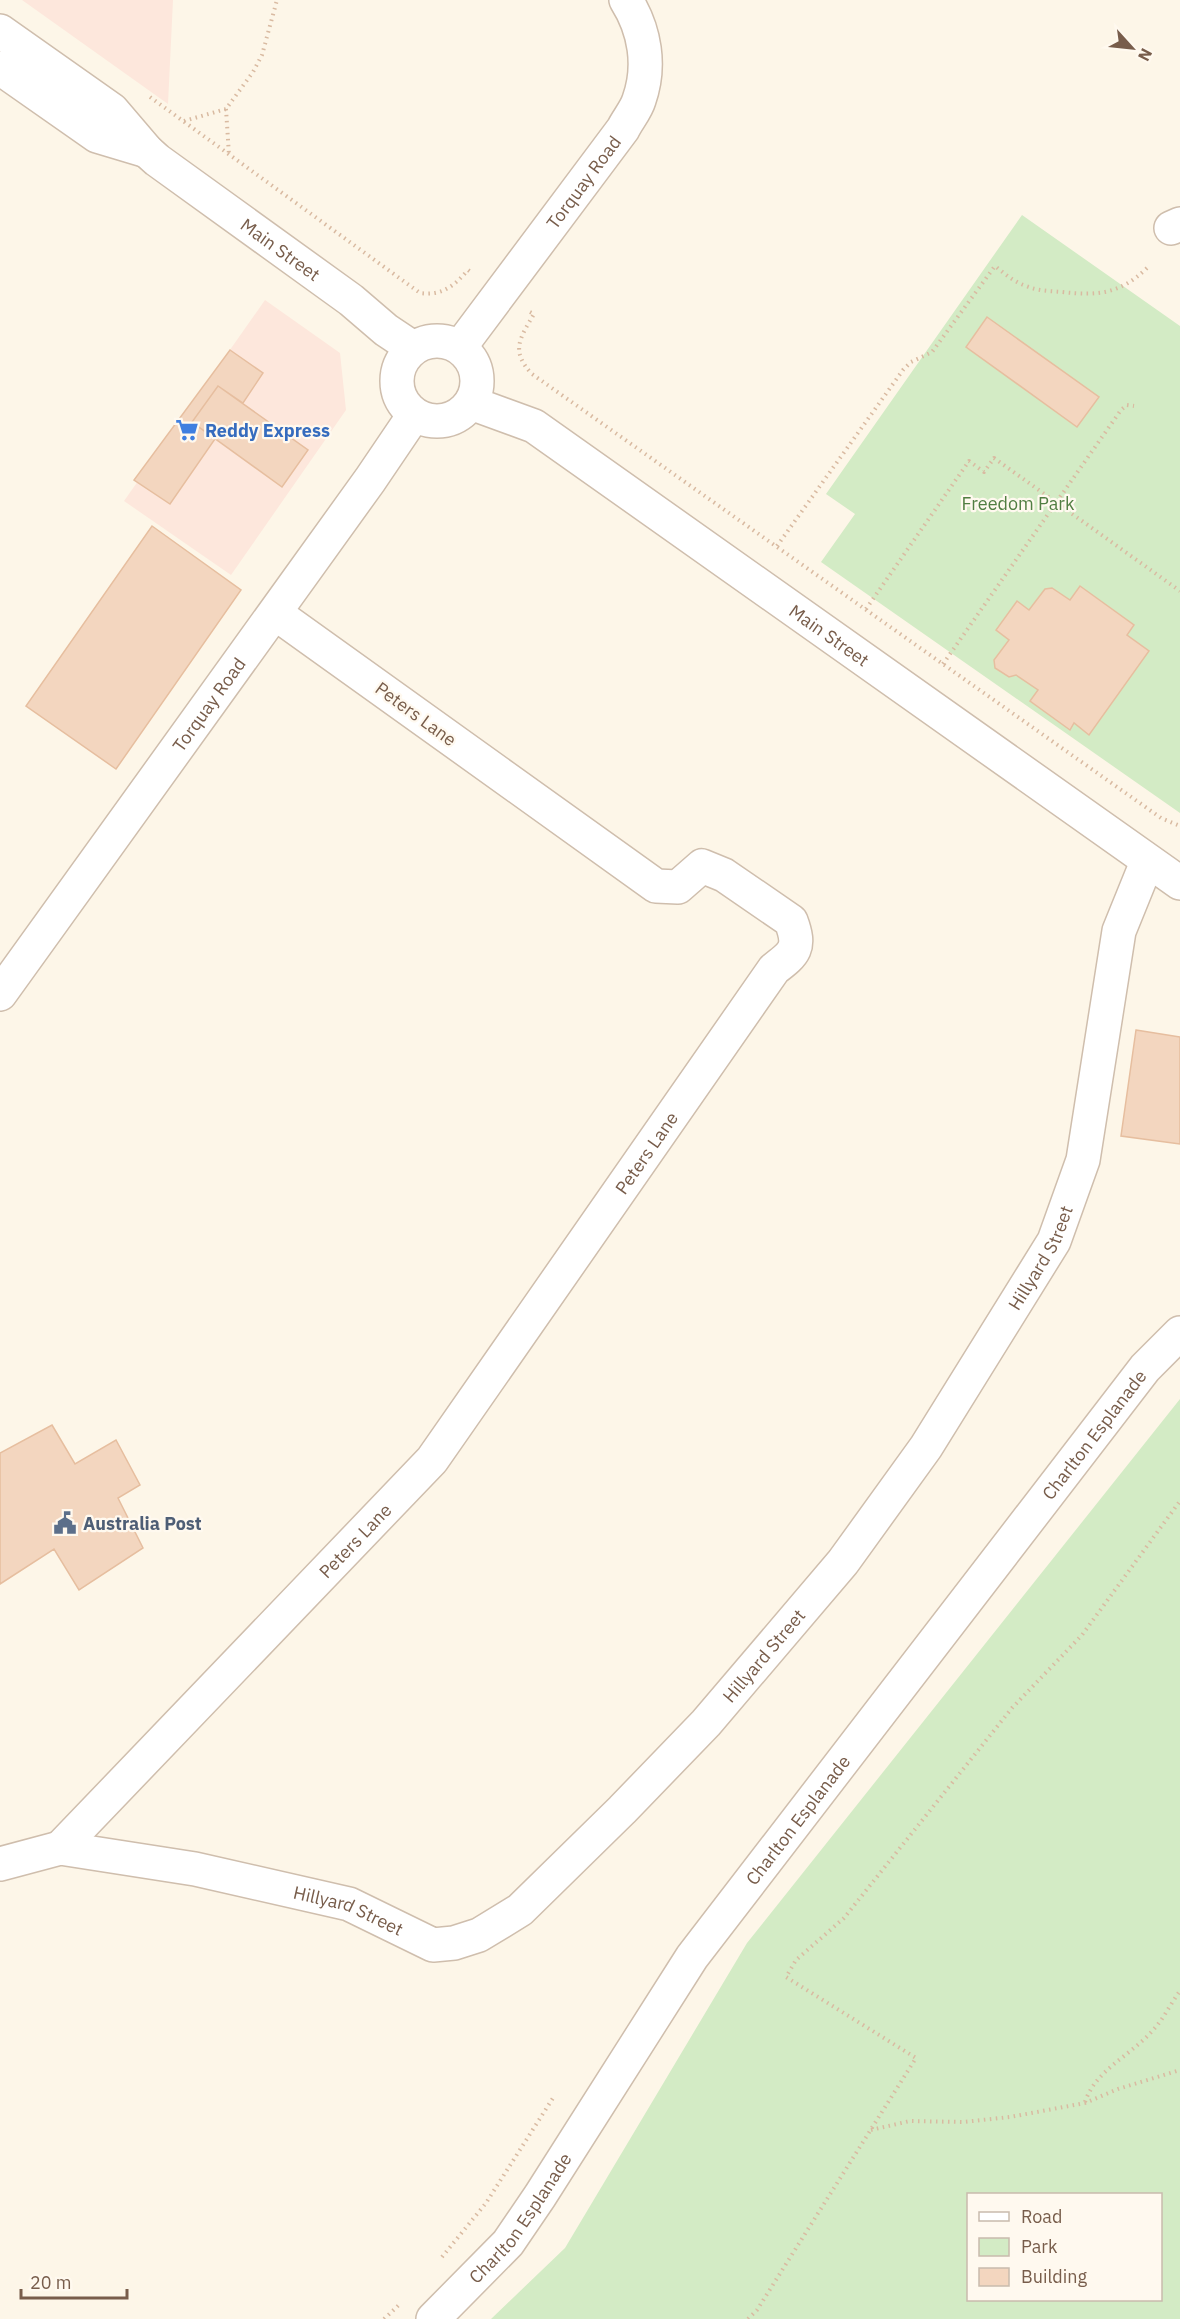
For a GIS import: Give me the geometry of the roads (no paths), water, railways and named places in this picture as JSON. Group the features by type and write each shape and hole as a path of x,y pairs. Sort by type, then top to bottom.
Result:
{"street":[{"name":"Torquay Road","path":"460,347 624,129 639,99 645,70 645,46 639,24 626,0"},
{"name":"Main Street","path":"0,31 112,110 147,151 413,348"},
{"name":"Main Street","path":"0,68 97,136 147,151"},
{"path":"436,340 460,347 470,356 478,379 476,392 464,411 445,421 424,420 414,415 400,398 397,376 400,365 413,348 424,342 436,340"},
{"name":"Main Street","path":"471,403 534,426 1180,883"},
{"name":"Torquay Road","path":"0,993 275,613 414,415"},
{"name":"Peters Lane","path":"60,1848 432,1460 774,969 790,957 796,948 796,933 791,921 724,875 702,866 678,887 656,886 275,613"},
{"name":"Hillyard Street","path":"0,1864 60,1848 195,1869 350,1904 433,1946 454,1943 479,1935 520,1910 706,1723 843,1562 926,1448 1054,1241 1083,1160 1119,931 1147,861"},
{"name":"Charlton Esplanade","path":"433,2319 508,2243 692,1957 1145,1368 1180,1333"}],"place":[{"name":"Reddy Express","path":"187,430"},
{"name":"Australia Post","path":"65,1523"}],"park label":[{"name":"Freedom Park","path":"1018,503"}]}
